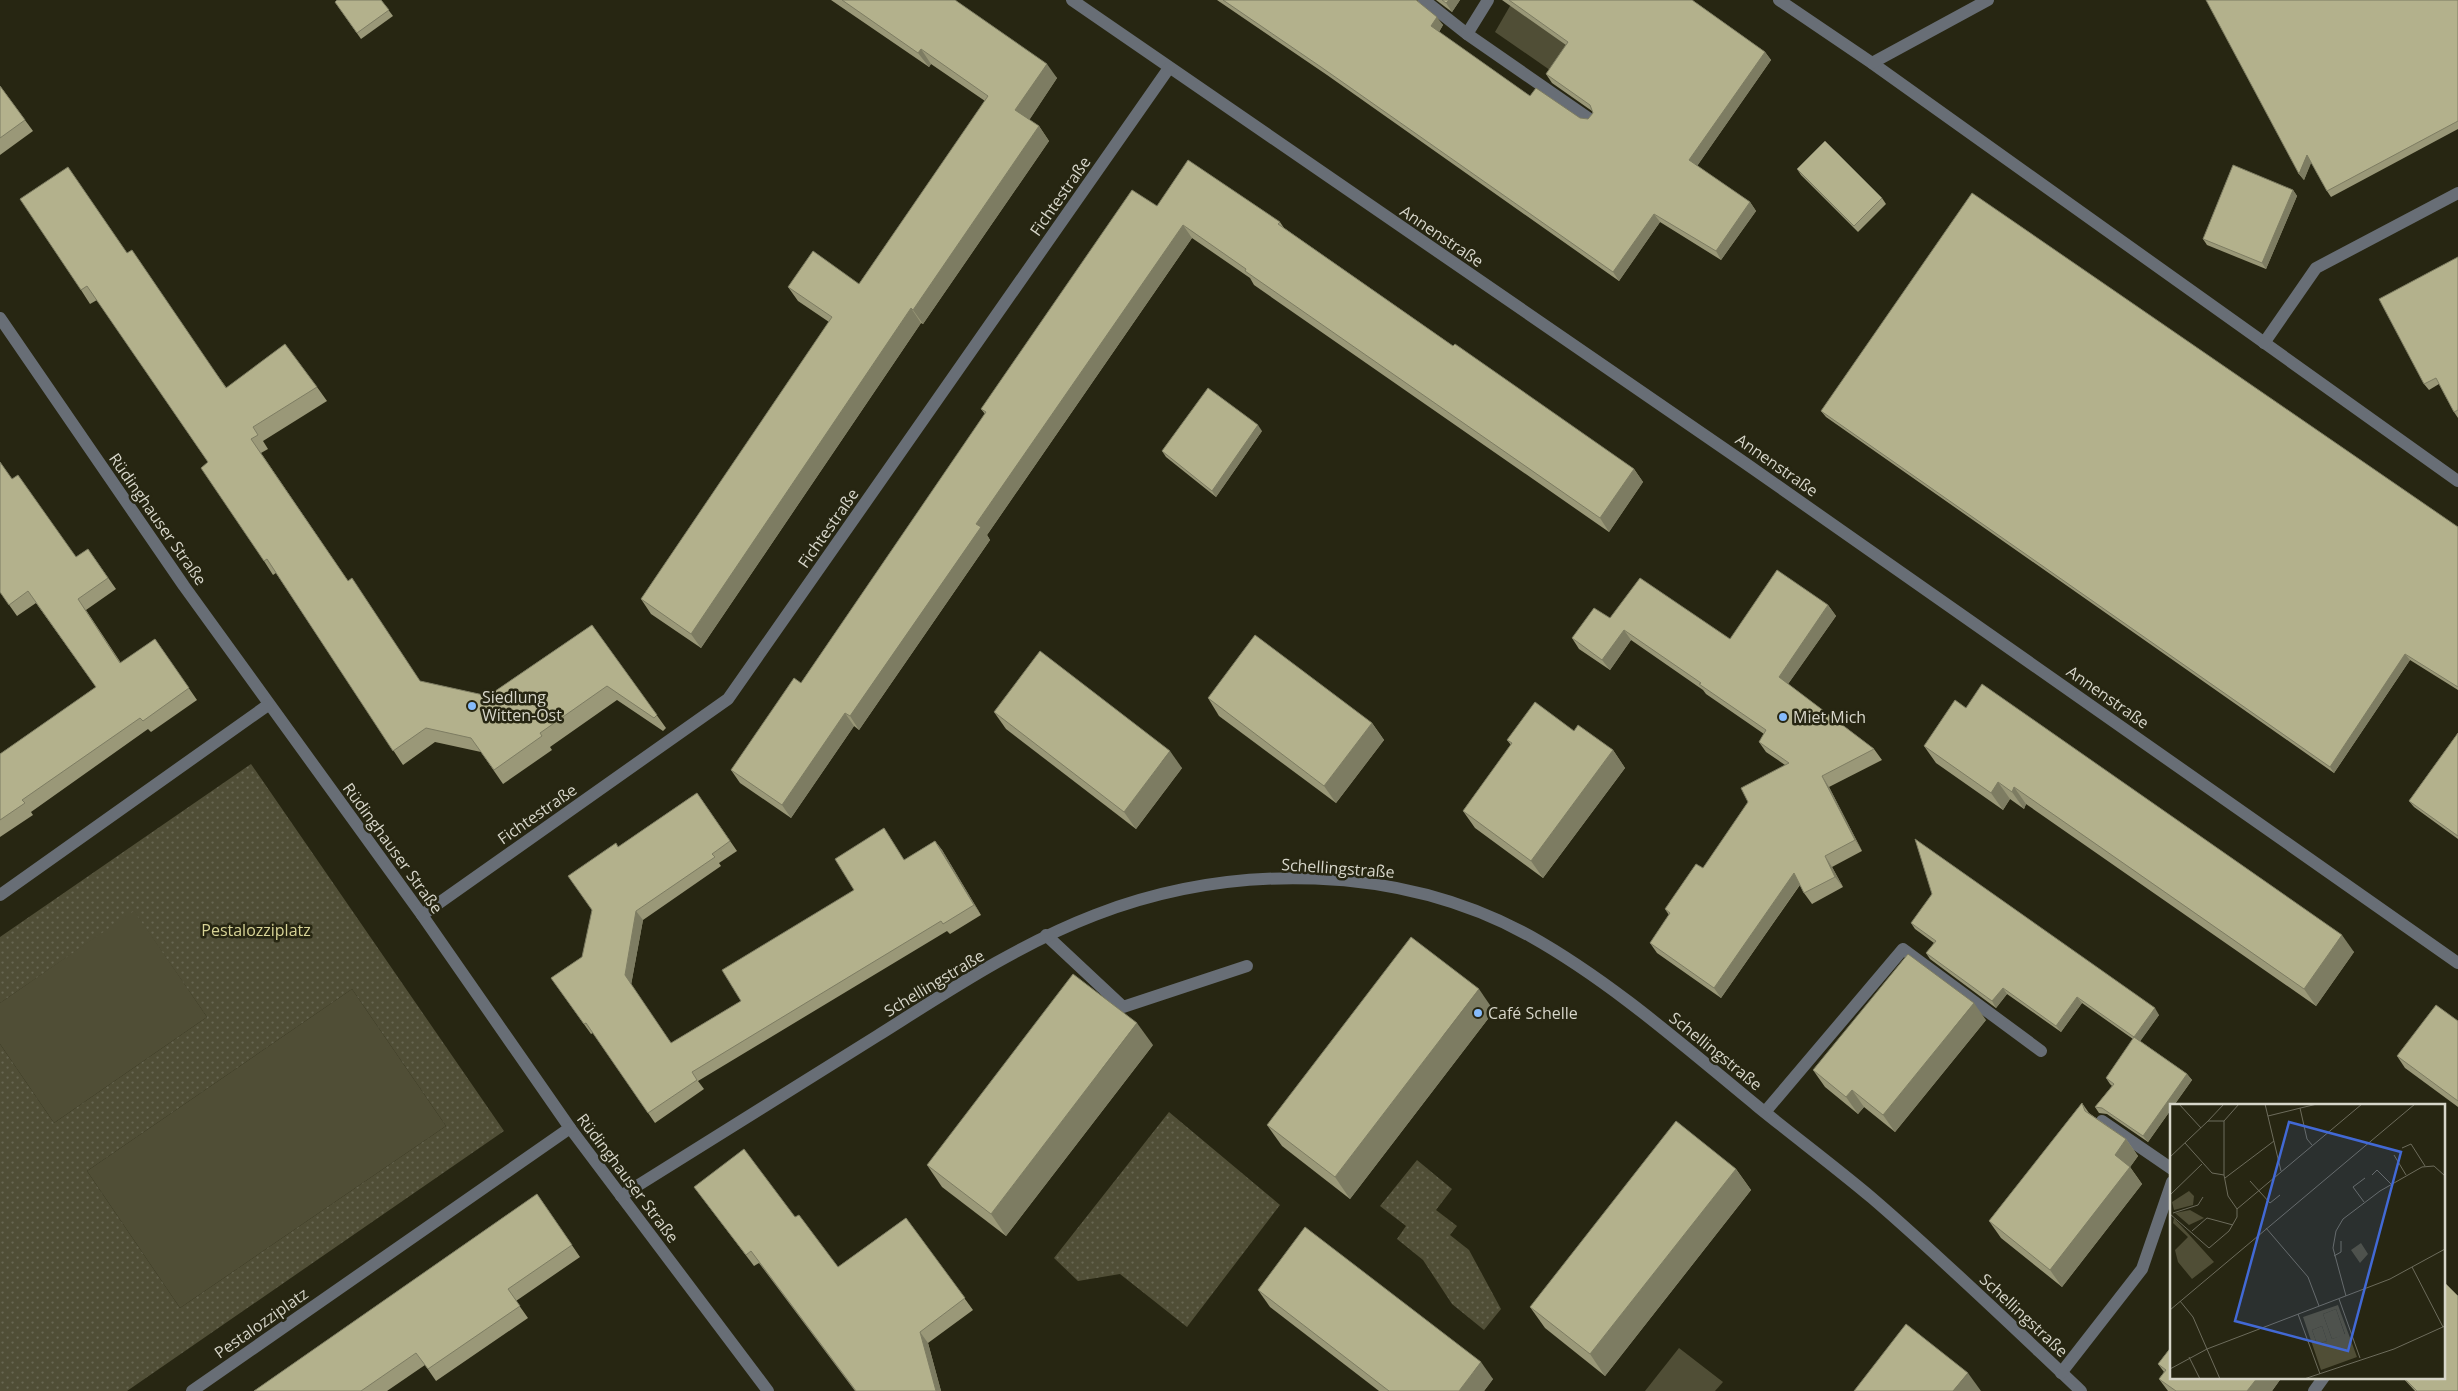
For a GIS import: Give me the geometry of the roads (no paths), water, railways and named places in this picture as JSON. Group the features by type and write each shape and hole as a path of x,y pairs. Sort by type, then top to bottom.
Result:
{"street":[{"name":"Annenstraße","path":"1072,0 1746,462 2458,963"},
{"path":"1424,0 1467,34 1591,120"},
{"path":"1467,34 1488,0"},
{"path":"1779,0 1872,63 2458,481"},
{"path":"1872,63 1988,0"},
{"name":"Fichtestraße","path":"422,916 728,699 1169,68"},
{"path":"2264,343 2316,268 2458,193"},
{"name":"Rüdinghauser Straße","path":"0,318 268,705 422,916 570,1128 768,1391"},
{"path":"0,895 268,705"},
{"name":"Schellingstraße","path":"620,1196 951,990 1046,935 1137,901 1179,890 1237,880 1288,879 1381,884 1422,894 1486,915 1526,934 1560,954 1650,1018 1869,1196 1936,1255 2081,1391"},
{"path":"1046,935 1123,1007 1247,966"},
{"path":"1765,1112 1903,949 2041,1051"},
{"path":"2102,1121 2170,1168"},
{"name":"Pestalozziplatz","path":"192,1391 570,1128"},
{"path":"2061,1373 2142,1269 2170,1188"},
{"path":"2314,1391 2323,1378"}],"place":[{"name":"Siedlung Witten-Ost","path":"472,706"},
{"name":"Miet Mich","path":"1783,717"},
{"name":"Café Schelle","path":"1478,1013"}]}
